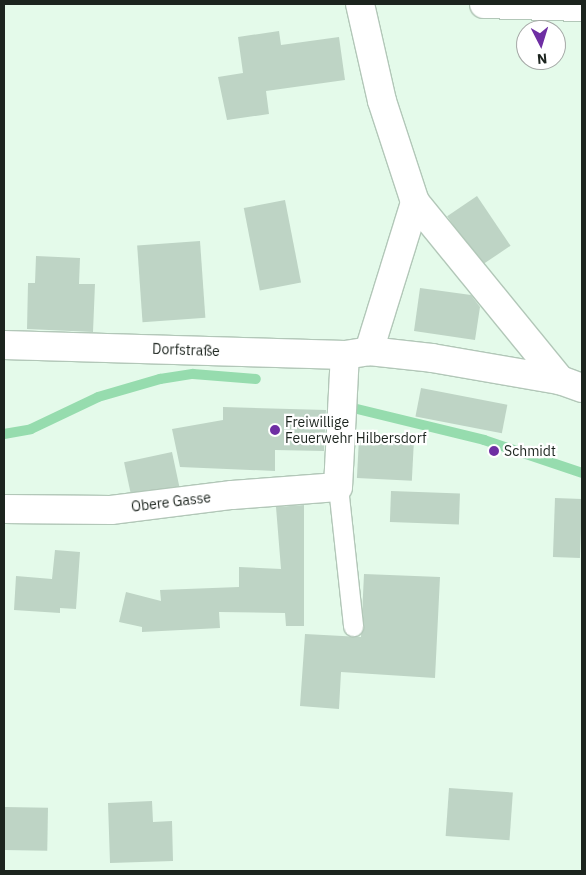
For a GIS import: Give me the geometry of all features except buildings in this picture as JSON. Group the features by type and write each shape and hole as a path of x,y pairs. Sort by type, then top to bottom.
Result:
{"street":[{"name":"Dorfstraße","path":"360,4 382,101 415,202 571,384"},
{"path":"484,4 582,7"},
{"path":"338,487 357,353 415,202"},
{"name":"Dorfstraße","path":"4,345 357,353 432,358 571,384"},
{"name":"Obere Gasse","path":"4,509 111,510 232,495 338,487"}],"lane":[{"path":"338,487 352,626"}],"waterway":[{"path":"4,434 31,429 98,397 160,379 193,374 256,379"},
{"path":"353,408 484,440 582,473"}],"place":[{"name":"Freiwillige Feuerwehr Hilbersdorf","path":"275,430"},
{"name":"Schmidt","path":"494,451"}]}
